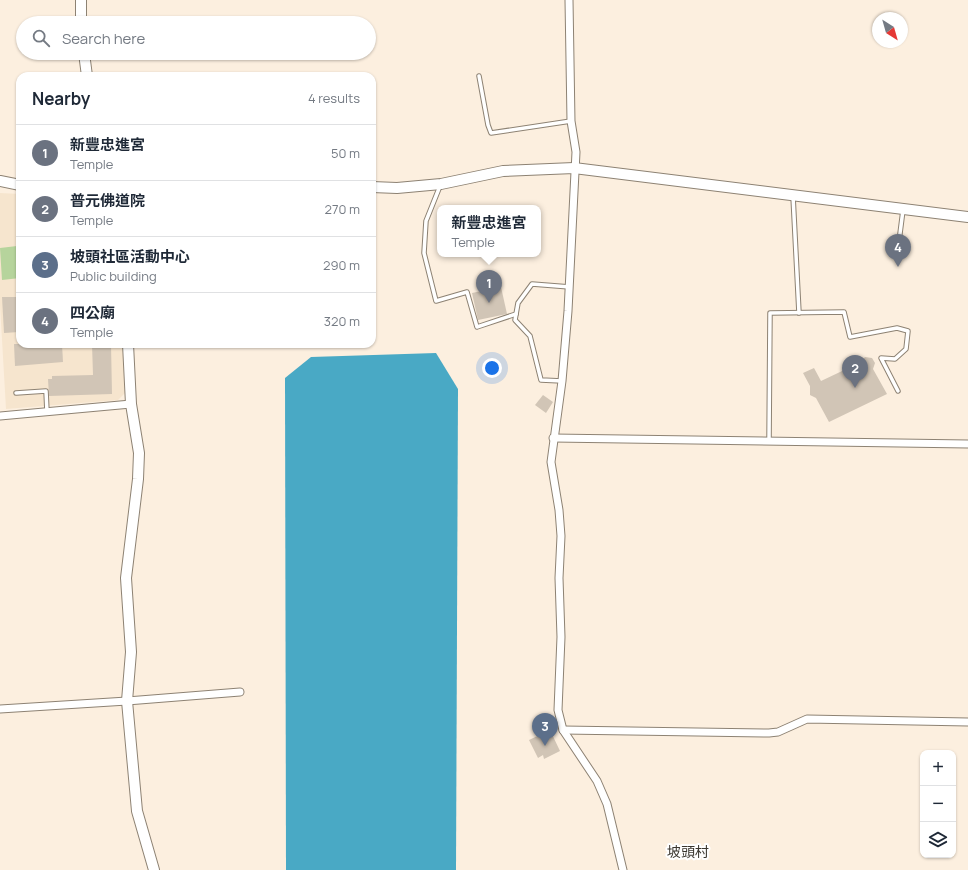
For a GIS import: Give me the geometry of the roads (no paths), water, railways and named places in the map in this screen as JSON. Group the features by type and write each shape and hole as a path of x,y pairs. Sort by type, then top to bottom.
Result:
{"street":[{"path":"80,0 81,16"},
{"path":"569,0 571,121 576,152 574,168 570,287 562,381 553,438 551,462 561,536 559,578 560,637 558,710 563,730 571,745 597,781 607,804 623,870"},
{"path":"85,60 86,72"},
{"path":"376,188 397,188 441,184 503,172 574,168 968,217"},
{"path":"0,182 16,184"},
{"path":"128,348 131,404 139,453 137,495 126,578 131,652 127,701 137,811 154,870"},
{"path":"0,416 131,404"},
{"path":"553,438 968,444"},
{"path":"0,709 240,692"},
{"path":"563,730 769,733 778,732 807,718 968,722"}],"lane":[{"path":"479,76 488,125 491,133 571,121"},
{"path":"441,184 426,221 424,253 436,301 467,292 477,327 516,314"},
{"path":"793,195 798,313"},
{"path":"897,257 903,209"},
{"path":"562,381 541,380 530,336 515,320 518,303 532,284 570,287"},
{"path":"769,441 770,313 844,312 850,337 897,328 908,332 906,349 895,359 882,358 898,391"},
{"path":"16,393 46,391 47,412"}],"water":[{"path":"436,353 458,389 456,870 286,870 285,378 311,357"}],"place":[{"name":"四公廟","path":"898,267"},
{"name":"新豐忠進宮","path":"489,303"},
{"name":"普元佛道院","path":"855,388"},
{"name":"坡頭社區活動中心","path":"545,746"}],"district":[{"name":"坡頭村","path":"688,851"}]}
